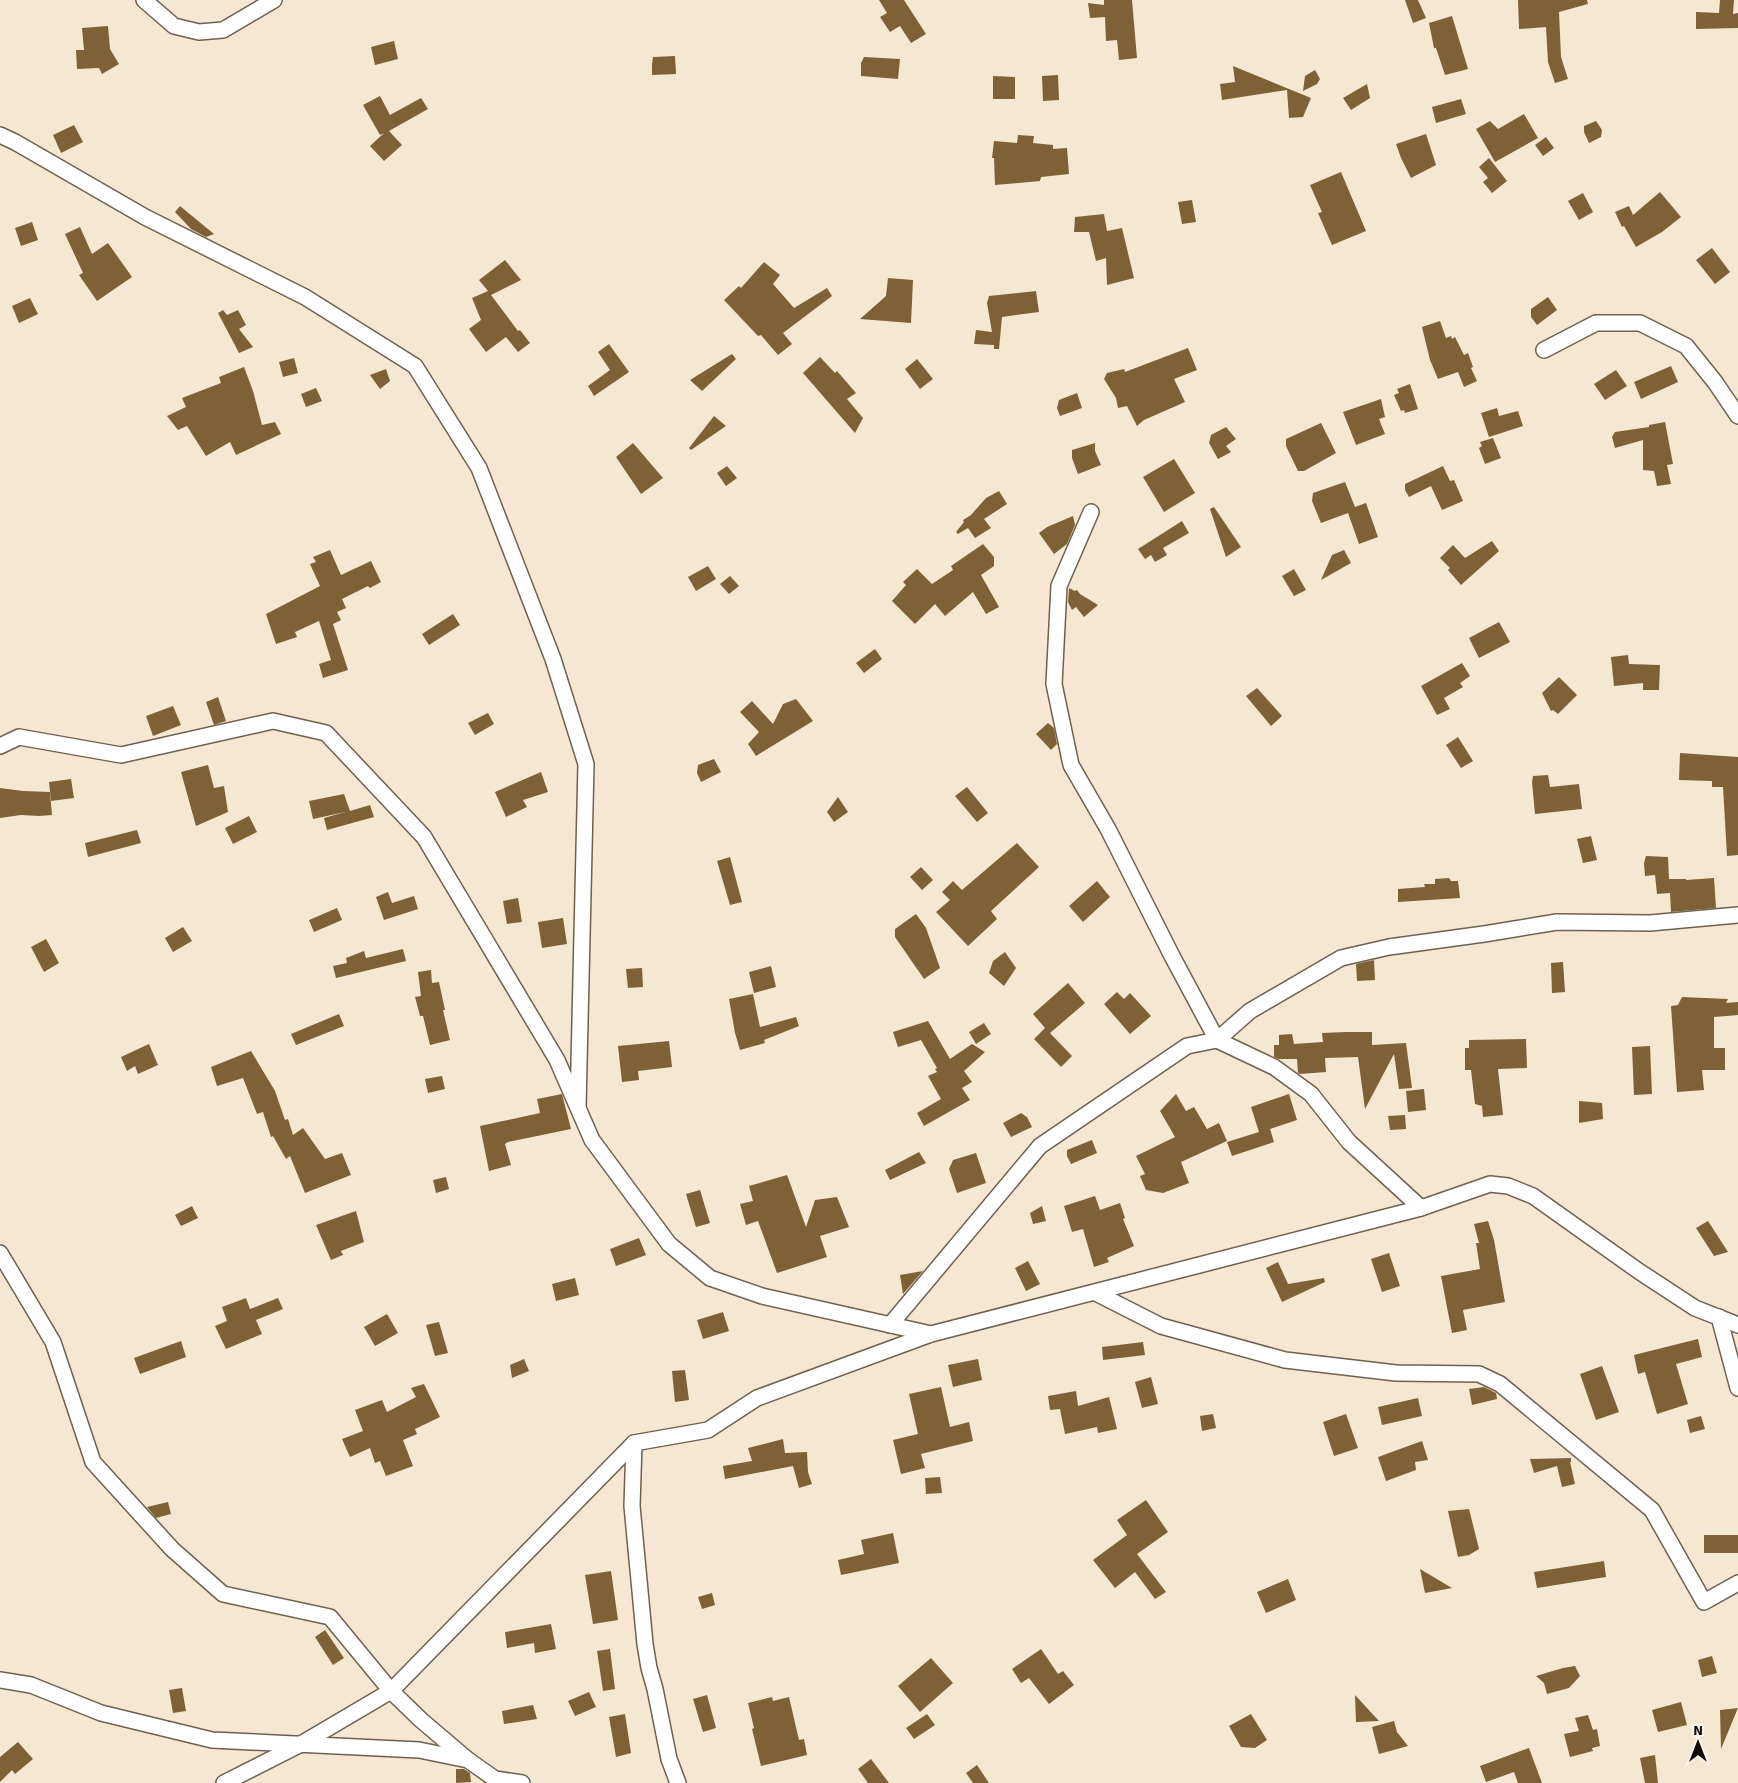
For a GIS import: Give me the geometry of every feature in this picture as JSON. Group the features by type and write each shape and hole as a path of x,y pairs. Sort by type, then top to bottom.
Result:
{"street":[{"path":"144,0 174,26 199,32 223,30 274,0"},
{"path":"0,135 145,217 305,297 415,366 479,468 553,659 586,764 578,1107"},
{"path":"1544,350 1596,322 1640,323 1686,346 1715,382 1738,416"},
{"path":"1092,512 1059,586 1054,684 1071,765 1108,829 1217,1040 1274,1067 1311,1094 1349,1142 1421,1208"},
{"path":"0,746 19,737 121,755 273,721 326,733 424,838 558,1060 592,1140 669,1244 710,1278 762,1296 931,1334"},
{"path":"890,1325 1040,1146 1187,1046 1217,1040 1250,1012 1341,958 1389,946 1484,934 1557,922 1650,924 1738,915"},
{"path":"224,1783 301,1744 391,1691 634,1443 708,1430 757,1398 931,1334 1421,1208 1490,1184 1508,1186 1533,1196 1695,1308 1738,1324"},
{"path":"0,1253 53,1342 93,1462 172,1549 223,1594 330,1617 391,1691 421,1720 468,1760 495,1779 522,1783"},
{"path":"1096,1292 1161,1326 1285,1360 1396,1373 1479,1374 1486,1377 1514,1394 1652,1510 1704,1602 1738,1583"},
{"path":"1719,1317 1738,1388"},
{"path":"634,1443 632,1506 645,1644 669,1759 678,1783"},
{"path":"0,1680 31,1685 101,1713 212,1740 420,1750 468,1760"}],"building":[{"path":"879,0 904,0 926,34 911,43 900,26 890,32 880,17 887,13"},
{"path":"1104,0 1132,0 1137,58 1119,60 1117,40 1106,41 1105,17 1090,18 1088,3 1104,5"},
{"path":"1405,0 1418,0 1426,18 1413,23"},
{"path":"1518,0 1587,0 1588,4 1559,12 1561,57 1568,79 1555,83 1548,62 1546,27 1519,29"},
{"path":"1720,0 1734,0 1733,14 1738,13 1738,28 1696,29 1696,12 1719,13"},
{"path":"1452,16 1468,69 1445,75 1436,48 1434,48 1429,23"},
{"path":"108,26 110,49 119,64 102,74 99,68 77,69 76,50 84,50 82,28"},
{"path":"394,41 398,59 375,65 371,47"},
{"path":"675,56 676,74 652,75 653,57"},
{"path":"864,57 900,59 898,79 861,76 861,63"},
{"path":"1233,66 1311,98 1303,117 1289,118 1287,90 1222,100 1220,84 1235,82"},
{"path":"1315,70 1320,79 1317,84 1303,91 1305,76"},
{"path":"1058,75 1059,100 1043,101 1042,76"},
{"path":"993,76 1015,77 1015,99 993,99"},
{"path":"1367,84 1370,98 1351,110 1343,98"},
{"path":"380,96 390,115 421,98 428,109 389,131 402,145 384,161 370,146 384,133 380,135 363,105"},
{"path":"1461,99 1466,114 1436,123 1432,107"},
{"path":"1524,114 1538,138 1495,162 1476,129 1490,121 1498,129"},
{"path":"1596,121 1602,130 1601,137 1589,143 1584,132 1584,126"},
{"path":"74,125 83,142 61,153 53,135"},
{"path":"1426,134 1436,165 1411,178 1396,144"},
{"path":"1018,135 1034,136 1033,143 1053,145 1053,149 1067,148 1069,174 1041,177 1040,181 995,185 994,158 992,158 994,141 1017,143"},
{"path":"1546,137 1554,148 1543,156 1535,145"},
{"path":"1489,158 1507,181 1492,193 1483,182 1488,178 1479,167"},
{"path":"1341,172 1366,231 1332,245 1318,213 1322,212 1310,185"},
{"path":"1660,192 1681,217 1662,232 1636,247 1624,226 1622,227 1615,212 1629,206 1633,215"},
{"path":"1583,193 1593,212 1579,220 1568,201"},
{"path":"1192,200 1196,222 1182,224 1178,202"},
{"path":"180,206 214,234 206,237 191,229 175,212"},
{"path":"1104,214 1107,231 1122,228 1134,278 1107,285 1106,258 1096,261 1089,232 1074,232 1075,217"},
{"path":"32,222 38,240 21,246 15,228"},
{"path":"80,227 92,254 108,243 132,277 97,301 79,275 83,273 65,234"},
{"path":"1712,248 1730,272 1715,284 1696,260"},
{"path":"505,260 521,280 491,295 518,331 520,330 530,343 518,352 506,337 486,352 469,329 481,320 472,298 488,291 479,280"},
{"path":"764,262 780,275 773,284 794,308 827,288 832,296 783,333 792,344 778,355 761,335 758,336 724,300 739,286 741,288"},
{"path":"888,278 913,280 911,323 860,319 886,296"},
{"path":"1036,291 1039,312 1002,317 999,349 994,349 994,345 974,344 976,330 992,332 987,303 989,296"},
{"path":"1548,297 1557,310 1537,325 1531,317 1531,309"},
{"path":"30,298 38,314 19,323 12,306"},
{"path":"223,310 227,315 238,310 246,325 239,329 253,347 239,353 218,313"},
{"path":"1440,321 1446,338 1451,336 1452,339 1455,337 1464,355 1468,353 1473,367 1471,368 1477,381 1464,387 1458,372 1438,379 1430,360 1422,327"},
{"path":"609,344 629,372 594,396 588,386 610,370 598,352"},
{"path":"1188,348 1197,370 1174,379 1185,402 1144,420 1137,426 1127,406 1118,408 1116,398 1104,379 1107,373 1124,369 1125,372"},
{"path":"732,354 736,359 702,391 690,380"},
{"path":"820,357 835,373 837,371 856,393 847,399 863,418 855,433 803,373"},
{"path":"294,358 298,373 283,377 279,362"},
{"path":"917,359 933,379 920,389 905,369"},
{"path":"1671,366 1678,382 1641,399 1634,382"},
{"path":"244,367 262,425 275,422 281,434 236,455 230,442 206,456 187,426 178,430 167,416 186,407 182,398 221,383 219,377"},
{"path":"386,369 390,381 380,389 370,375"},
{"path":"1616,370 1627,386 1605,400 1594,384"},
{"path":"1410,384 1418,409 1405,413 1404,410 1401,411 1394,395 1399,393 1397,389"},
{"path":"316,388 322,401 306,407 301,394"},
{"path":"1077,393 1082,408 1060,416 1057,408 1059,400"},
{"path":"1381,399 1385,417 1379,419 1385,434 1356,445 1343,412"},
{"path":"1497,408 1499,416 1518,411 1523,426 1489,437 1481,413"},
{"path":"714,416 726,426 691,450 689,448"},
{"path":"1665,422 1673,464 1667,465 1671,484 1657,486 1654,471 1643,470 1643,440 1615,448 1612,437 1615,432 1649,427 1649,425"},
{"path":"1321,423 1336,453 1304,471 1298,471 1286,446 1286,439"},
{"path":"1226,427 1236,439 1226,446 1231,452 1218,459 1209,443 1211,435"},
{"path":"1493,438 1501,458 1485,464 1479,448 1482,446 1480,442"},
{"path":"633,443 663,478 641,494 616,457"},
{"path":"1095,443 1095,451 1101,465 1078,474 1072,458 1072,450"},
{"path":"1174,459 1195,493 1164,512 1143,477"},
{"path":"727,466 737,478 726,486 717,473"},
{"path":"1443,466 1450,481 1454,480 1463,501 1442,510 1431,486 1409,497 1405,490 1405,484"},
{"path":"1345,482 1355,507 1366,503 1378,537 1359,544 1348,513 1321,523 1312,501 1313,493"},
{"path":"999,491 1007,504 984,519 991,528 975,538 968,528 958,534 956,532 964,522 963,520 971,515 986,498"},
{"path":"1214,507 1241,547 1226,557 1210,509"},
{"path":"1073,516 1075,525 1067,544 1054,554 1039,533 1047,527"},
{"path":"1182,521 1189,533 1163,548 1167,555 1155,562 1151,555 1145,559 1138,549"},
{"path":"1492,541 1499,551 1461,585 1448,570 1450,568 1440,558 1453,545 1465,558"},
{"path":"983,544 994,557 994,566 981,575 999,607 986,614 973,592 945,616 935,604 915,624 892,601 906,585 903,582 917,569 932,584 953,570 951,566"},
{"path":"330,550 341,575 371,561 381,582 370,588 368,586 342,599 346,608 337,612 341,620 333,624 348,670 323,678 319,664 331,660 319,621 295,632 297,637 276,644 266,614 320,586 310,564 316,562 313,557"},
{"path":"1344,550 1351,563 1321,580 1332,555"},
{"path":"708,566 716,579 696,591 688,577"},
{"path":"1294,569 1306,590 1294,596 1282,576"},
{"path":"730,576 739,586 729,594 720,584"},
{"path":"1069,588 1077,590 1080,594 1098,605 1084,617 1076,607 1072,610 1068,602"},
{"path":"453,614 460,625 429,645 422,634"},
{"path":"1499,622 1510,642 1479,658 1469,638"},
{"path":"875,649 882,659 864,673 856,663"},
{"path":"1628,655 1629,664 1660,665 1659,690 1643,690 1643,683 1614,686 1611,657"},
{"path":"1462,663 1470,676 1460,683 1463,687 1444,698 1450,709 1437,715 1421,686"},
{"path":"1559,677 1577,695 1558,714 1553,710 1551,711 1542,693"},
{"path":"1257,688 1282,716 1271,726 1246,696"},
{"path":"218,697 226,721 214,725 206,702"},
{"path":"796,699 813,721 756,756 748,744 759,732 740,712 752,701 773,724 783,704"},
{"path":"173,706 181,725 153,736 146,716"},
{"path":"488,713 494,724 475,735 468,723"},
{"path":"1048,723 1054,728 1057,744 1051,750 1036,734"},
{"path":"1458,737 1473,761 1461,768 1446,745"},
{"path":"1680,753 1738,757 1738,855 1727,856 1723,787 1712,787 1712,781 1679,780"},
{"path":"714,759 721,772 701,782 697,773 698,765"},
{"path":"208,765 214,788 224,786 228,812 196,826 181,772"},
{"path":"541,772 548,792 523,800 527,807 506,817 495,792"},
{"path":"1548,775 1550,787 1579,784 1582,809 1535,814 1533,776"},
{"path":"71,779 74,798 51,801 49,782"},
{"path":"967,787 988,813 977,822 955,796"},
{"path":"0,788 50,792 52,815 21,815 0,818"},
{"path":"344,794 350,811 370,805 374,817 327,830 324,818 345,812 313,819 309,801"},
{"path":"838,797 848,812 834,822 827,812"},
{"path":"249,816 257,832 233,844 225,828"},
{"path":"137,830 141,843 88,857 85,843"},
{"path":"1591,836 1597,860 1583,863 1577,839"},
{"path":"1017,843 1039,867 991,911 997,919 968,946 936,912 950,900 942,892 953,881 962,890"},
{"path":"1646,856 1668,857 1669,879 1714,878 1716,908 1671,912 1670,893 1657,894 1655,875 1645,876 1644,863"},
{"path":"730,857 742,902 730,905 717,861"},
{"path":"921,867 933,880 922,890 910,877"},
{"path":"1449,878 1451,881 1458,881 1460,898 1398,902 1398,889 1425,887 1424,884 1435,884 1435,879"},
{"path":"1097,881 1110,897 1083,922 1069,906"},
{"path":"388,892 392,903 414,896 418,909 384,920 376,897"},
{"path":"518,898 522,922 507,924 503,901"},
{"path":"337,908 342,920 314,932 309,920"},
{"path":"916,914 926,928 940,968 924,979 895,937 895,929"},
{"path":"563,918 567,944 542,948 538,922"},
{"path":"183,927 192,941 173,952 165,938"},
{"path":"46,939 59,963 44,972 31,947"},
{"path":"403,949 406,961 336,978 333,966 347,963 346,958 364,951 366,958"},
{"path":"1005,952 1016,968 1004,986 989,973 993,961"},
{"path":"1374,960 1375,980 1357,981 1356,964"},
{"path":"1563,962 1565,992 1552,993 1551,963"},
{"path":"771,966 776,987 754,993 749,972"},
{"path":"642,968 643,987 628,988 626,969"},
{"path":"431,970 432,983 439,982 450,1040 430,1045 423,1016 420,1016 415,997 421,996 418,972"},
{"path":"1068,983 1085,1003 1050,1033 1072,1056 1061,1067 1034,1039 1045,1028 1033,1014"},
{"path":"1117,992 1124,999 1130,993 1151,1016 1130,1034 1104,1004"},
{"path":"753,994 760,1027 796,1017 799,1026 764,1040 765,1043 740,1050 729,999"},
{"path":"1682,997 1728,999 1726,1003 1738,1002 1738,1015 1714,1017 1714,1048 1725,1048 1725,1070 1702,1070 1704,1090 1677,1092 1671,1006 1678,1005"},
{"path":"339,1014 344,1026 296,1045 291,1034"},
{"path":"928,1021 950,1059 972,1044 985,1052 964,1071 972,1082 962,1088 970,1100 924,1126 917,1113 941,1099 928,1076 937,1072 935,1069 937,1068 921,1040 898,1047 893,1032"},
{"path":"984,1023 991,1034 976,1044 969,1032"},
{"path":"1372,1032 1372,1045 1406,1043 1412,1088 1399,1089 1394,1054 1365,1109 1358,1057 1325,1058 1326,1072 1300,1074 1298,1073 1297,1059 1279,1059 1274,1057 1274,1045 1279,1045 1279,1035 1292,1034 1294,1044 1323,1042 1322,1033"},
{"path":"1526,1039 1527,1068 1498,1069 1503,1115 1483,1117 1482,1106 1475,1104 1471,1070 1465,1070 1465,1048 1469,1048 1469,1040"},
{"path":"669,1041 672,1067 638,1071 639,1080 622,1082 618,1046"},
{"path":"149,1044 158,1065 138,1074 135,1066 127,1071 121,1057"},
{"path":"1650,1046 1652,1094 1634,1095 1632,1047"},
{"path":"251,1051 275,1091 285,1120 288,1119 293,1135 303,1128 325,1159 342,1153 351,1175 305,1193 290,1156 286,1159 273,1136 271,1137 263,1112 257,1114 243,1078 217,1086 211,1067"},
{"path":"442,1076 445,1089 428,1093 425,1079"},
{"path":"1424,1089 1426,1110 1408,1112 1406,1091"},
{"path":"562,1094 571,1129 508,1142 505,1144 511,1165 489,1171 480,1126 540,1113 537,1099"},
{"path":"1176,1094 1186,1111 1194,1107 1207,1129 1219,1123 1227,1141 1181,1162 1189,1183 1163,1193 1146,1190 1140,1176 1145,1174 1136,1156 1175,1137 1160,1111"},
{"path":"1289,1094 1297,1120 1270,1129 1274,1142 1232,1156 1227,1142 1259,1132 1251,1107"},
{"path":"1579,1101 1602,1103 1603,1119 1579,1123"},
{"path":"1021,1113 1027,1117 1032,1127 1011,1137 1003,1123"},
{"path":"1405,1115 1406,1129 1390,1130 1388,1116"},
{"path":"1092,1140 1097,1153 1071,1164 1067,1156 1067,1150"},
{"path":"919,1152 926,1163 890,1180 885,1170"},
{"path":"976,1153 986,1183 957,1193 949,1169 953,1160"},
{"path":"787,1175 806,1227 815,1200 837,1197 849,1227 820,1236 827,1257 777,1273 758,1221 746,1225 740,1204 753,1201 749,1186"},
{"path":"446,1177 449,1189 436,1193 433,1180"},
{"path":"700,1190 710,1223 696,1227 686,1194"},
{"path":"1095,1196 1100,1210 1120,1203 1125,1218 1123,1219 1134,1246 1107,1258 1109,1262 1094,1267 1083,1229 1072,1232 1064,1206"},
{"path":"192,1206 198,1218 181,1226 175,1215"},
{"path":"1042,1206 1046,1221 1033,1224 1030,1213"},
{"path":"356,1211 364,1242 341,1251 343,1255 331,1260 316,1225"},
{"path":"1488,1221 1494,1240 1505,1302 1463,1310 1467,1330 1452,1333 1441,1276 1480,1269 1476,1243 1479,1243 1474,1224"},
{"path":"1708,1221 1728,1252 1714,1256 1696,1228"},
{"path":"639,1238 646,1255 616,1266 610,1249"},
{"path":"1389,1253 1400,1286 1382,1292 1371,1259"},
{"path":"1028,1261 1040,1284 1026,1291 1015,1268"},
{"path":"1278,1262 1288,1284 1324,1278 1325,1282 1282,1302 1266,1268"},
{"path":"923,1271 903,1294 900,1275"},
{"path":"575,1278 579,1295 556,1301 552,1284"},
{"path":"246,1298 250,1309 278,1298 283,1309 256,1320 262,1334 226,1349 215,1326 227,1321 222,1307"},
{"path":"723,1312 729,1331 703,1339 697,1320"},
{"path":"387,1314 398,1333 375,1346 364,1327"},
{"path":"439,1322 448,1353 435,1356 426,1325"},
{"path":"1698,1339 1702,1357 1676,1364 1688,1404 1657,1414 1645,1372 1638,1374 1634,1355"},
{"path":"181,1341 186,1357 140,1374 134,1358"},
{"path":"1143,1342 1145,1355 1103,1360 1102,1347"},
{"path":"524,1359 529,1371 512,1378 510,1365"},
{"path":"978,1359 982,1380 953,1387 948,1365"},
{"path":"1602,1366 1619,1412 1596,1420 1580,1374"},
{"path":"685,1370 689,1400 675,1402 672,1371"},
{"path":"1151,1377 1158,1404 1142,1408 1135,1382"},
{"path":"424,1384 440,1417 415,1429 417,1434 403,1440 413,1466 386,1476 380,1461 375,1463 370,1448 350,1457 342,1439 363,1431 355,1410 382,1400 387,1412 416,1397 411,1388"},
{"path":"941,1387 950,1427 969,1422 973,1441 921,1454 925,1468 901,1474 893,1440 918,1434 909,1394"},
{"path":"1484,1387 1496,1393 1497,1399 1472,1405 1469,1389"},
{"path":"1076,1391 1078,1406 1109,1397 1117,1429 1098,1433 1097,1427 1065,1434 1060,1409 1050,1410 1048,1396"},
{"path":"1418,1398 1422,1416 1382,1425 1378,1407"},
{"path":"1213,1414 1216,1428 1202,1431 1200,1416"},
{"path":"1346,1414 1358,1448 1334,1456 1323,1422"},
{"path":"1701,1416 1705,1429 1690,1433 1687,1420"},
{"path":"783,1439 785,1453 807,1452 808,1472 812,1484 799,1488 793,1466 725,1479 723,1466 752,1461 748,1448"},
{"path":"1422,1441 1428,1460 1415,1462 1416,1470 1386,1481 1378,1457"},
{"path":"1571,1458 1570,1462 1575,1484 1562,1487 1557,1466 1534,1473 1530,1459"},
{"path":"940,1477 942,1493 926,1494 925,1478"},
{"path":"1146,1500 1168,1532 1137,1554 1166,1592 1155,1599 1135,1572 1115,1588 1093,1560 1127,1535 1117,1520"},
{"path":"168,1502 171,1514 156,1518 147,1507"},
{"path":"1469,1509 1479,1549 1469,1555 1458,1557 1448,1511"},
{"path":"893,1533 899,1563 841,1575 838,1560 864,1554 861,1540"},
{"path":"1704,1535 1738,1535 1738,1553 1704,1553"},
{"path":"1604,1561 1606,1577 1537,1588 1534,1572"},
{"path":"1420,1569 1452,1588 1425,1593"},
{"path":"611,1571 618,1620 593,1624 585,1575"},
{"path":"1288,1579 1296,1600 1266,1613 1257,1592"},
{"path":"712,1593 715,1605 702,1609 698,1597"},
{"path":"551,1624 556,1649 535,1653 534,1643 507,1648 505,1632"},
{"path":"325,1630 344,1658 333,1665 315,1637"},
{"path":"610,1649 615,1689 603,1691 597,1651"},
{"path":"1041,1649 1058,1674 1063,1671 1074,1685 1049,1704 1029,1678 1021,1683 1012,1669"},
{"path":"1712,1656 1717,1673 1702,1677 1698,1660"},
{"path":"931,1658 953,1683 920,1712 898,1686"},
{"path":"1575,1666 1580,1676 1569,1688 1547,1694 1544,1683 1536,1676 1563,1668"},
{"path":"182,1688 186,1711 173,1713 169,1690"},
{"path":"589,1692 596,1707 575,1716 568,1701"},
{"path":"707,1695 716,1728 703,1732 693,1699"},
{"path":"1355,1695 1379,1721 1356,1722"},
{"path":"772,1697 773,1701 789,1697 799,1740 804,1739 807,1755 761,1766 748,1703"},
{"path":"1681,1702 1687,1725 1658,1732 1652,1710"},
{"path":"533,1705 537,1719 504,1724 502,1711"},
{"path":"1738,1708 1721,1749 1720,1710"},
{"path":"625,1714 631,1753 616,1757 609,1717"},
{"path":"927,1714 935,1725 914,1739 906,1728"},
{"path":"1251,1714 1267,1740 1255,1748 1241,1747 1229,1726"},
{"path":"1588,1715 1593,1730 1597,1729 1600,1746 1592,1748 1593,1751 1570,1757 1564,1734 1579,1731 1575,1718"},
{"path":"1394,1721 1397,1732 1408,1746 1379,1754 1372,1727"},
{"path":"18,1742 33,1759 15,1774 12,1770 0,1782 0,1757"},
{"path":"1529,1748 1542,1783 1518,1783 1514,1772 1486,1782 1480,1766"},
{"path":"1655,1755 1658,1783 1645,1783 1640,1758"},
{"path":"871,1759 889,1783 868,1783 858,1769"},
{"path":"977,1765 989,1783 973,1783 966,1773"},
{"path":"456,1769 464,1769 470,1773 471,1782 456,1783"}]}
